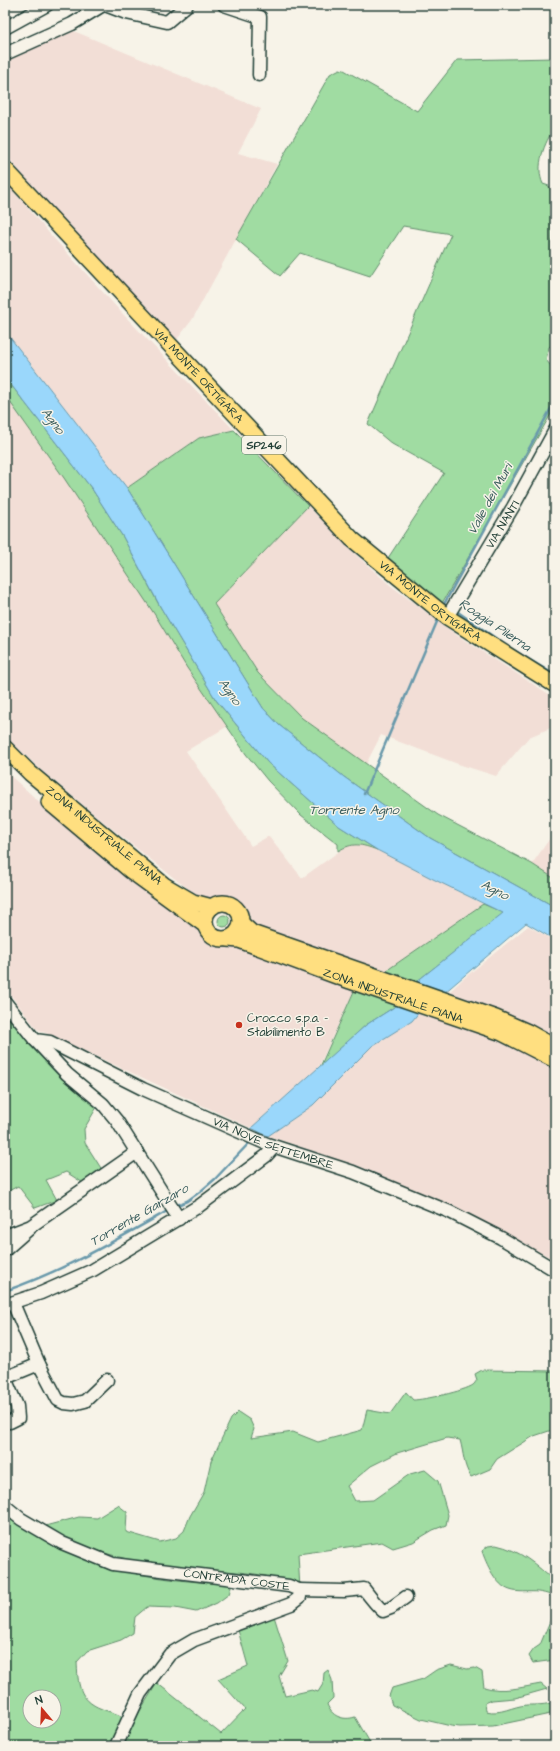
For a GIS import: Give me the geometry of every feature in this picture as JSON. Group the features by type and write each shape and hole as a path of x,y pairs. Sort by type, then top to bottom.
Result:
{"main road":[{"name":"VIA MONTE ORTIGARA","path":"5,168 352,539 447,617 555,684"},
{"name":"ZONA INDUSTRIALE PIANA","path":"5,748 30,773 164,885 193,902 212,907"},
{"name":"ZONA INDUSTRIALE PIANA","path":"5,763 131,871 205,925"},
{"path":"221,903 231,905 239,913 241,923 237,933 228,939 222,940 211,935 205,925 206,915 212,907 221,903"},
{"name":"ZONA INDUSTRIALE PIANA","path":"241,923 252,933 415,997 435,1010 502,1033 555,1060"},
{"name":"ZONA INDUSTRIALE PIANA","path":"228,939 239,940 415,997 452,1003 496,1018 528,1032 555,1047"}],"street":[{"path":"5,28 47,5"},
{"path":"5,54 72,24 104,5 126,13 167,22 187,5"},
{"path":"224,5 260,17 259,75"},
{"name":"VIA NANTI","path":"447,617 513,507 555,430"},
{"path":"5,1002 35,1040 67,1074 103,1104 117,1121 179,1219"},
{"name":"VIA NOVE SETTEMBRE","path":"35,1040 50,1042 143,1089 271,1146 348,1170 440,1208 501,1238 555,1270"},
{"path":"107,1380 85,1401 73,1404 64,1403 58,1400 9,1304 41,1293 93,1270 179,1219 255,1164 271,1146"},
{"path":"5,1236 31,1226 137,1152"},
{"path":"5,1250 29,1231 31,1226"},
{"path":"5,1422 10,1422 18,1418 17,1406 5,1378 42,1369"},
{"name":"CONTRADA COSTE","path":"5,1506 21,1519 62,1543 113,1564 289,1586 299,1590 300,1597 291,1604 194,1640 170,1654 140,1694 116,1746"},
{"path":"299,1590 344,1591 364,1589 382,1611 391,1608 406,1597"}],"shaded area":[{"path":"69,29 261,109 238,153 277,164 192,320 175,342 62,221 5,154 5,57"},
{"path":"5,181 49,233 121,312 234,430 199,438 127,488 5,331"},
{"path":"5,395 111,542 187,668 228,726 186,751 251,846 269,836 302,878 348,845 363,845 377,850 483,904 380,975 266,933 225,913 179,882 116,832 43,772 5,736"},
{"path":"308,506 357,556 390,585 455,634 555,698 555,724 553,727 529,737 496,776 458,764 381,735 366,764 302,718 258,673 214,604"},
{"path":"5,771 44,806 199,926 236,946 278,964 355,989 318,1068 251,1128 37,1029 5,988"},
{"path":"555,831 555,879 532,864"},
{"path":"528,926 555,941 555,1040 445,996 463,979"},
{"path":"420,1011 499,1040 547,1063 555,1069 555,1260 443,1202 363,1168 268,1136 313,1105 372,1046 412,1021"}],"green space":[{"path":"555,58 555,128 544,147 540,170 543,184 549,186 555,200 555,209 551,224 551,258 555,270 555,311 552,324 555,339 554,343 549,347 546,360 551,366 555,367 555,407 441,605 388,558 444,473 392,444 368,424 451,234 403,226 370,276 300,253 280,276 236,239 330,74 340,69 344,70 417,111 457,60"},
{"path":"5,377 92,489 123,537 158,603 216,700 268,763 339,826 377,850 366,846 353,845 338,851 338,844 301,815 268,781 246,754 187,668 155,615 64,478 5,395"},
{"path":"234,430 308,506 214,604 258,673 302,718 438,815 532,864 555,879 555,907 430,838 344,777 279,725 263,708 127,488 199,438"},
{"path":"483,904 504,913 416,982 385,974 380,975"},
{"path":"222,915 226,915 230,921 226,927 222,927 218,923 218,919"},
{"path":"355,989 399,1004 366,1025 320,1067"},
{"path":"5,1013 48,1063 97,1107 84,1129 85,1143 106,1176 88,1186 66,1172 46,1180 57,1200 35,1208 18,1186 5,1193"},
{"path":"482,1370 555,1371 555,1429 534,1436 497,1459 490,1469 471,1477 465,1464 460,1440 447,1438 397,1453 371,1466 347,1486 355,1501 373,1500 410,1474 425,1470 438,1481 448,1515 446,1525 433,1530 413,1542 393,1548 382,1542 298,1554 300,1589 268,1576 230,1571 178,1568 126,1559 92,1549 45,1526 79,1517 97,1518 118,1505 127,1512 126,1532 160,1542 176,1538 184,1531 190,1516 204,1492 211,1461 231,1419 238,1412 250,1420 254,1429 251,1438 293,1432 318,1442 362,1430 367,1410 390,1414 406,1392 413,1400 444,1395 474,1385 477,1380 475,1374"},
{"path":"5,1513 31,1532 57,1547 84,1559 112,1568 141,1575 170,1579 232,1584 229,1594 217,1603 196,1612 175,1608 147,1607 135,1617 133,1633 121,1640 87,1651 77,1662 79,1684 88,1701 102,1709 123,1717 109,1746 5,1746"},
{"path":"496,1545 513,1550 535,1564 555,1582 555,1598 540,1592 513,1591 500,1584 489,1568 482,1551 488,1546"},
{"path":"555,1609 555,1660 533,1663 529,1656 534,1649 540,1645"},
{"path":"274,1616 288,1661 279,1676 285,1696 312,1690 318,1692 323,1684 324,1673 328,1670 332,1680 333,1698 327,1704 331,1712 342,1718 355,1717 372,1746 123,1746 138,1714 157,1683 221,1734 245,1709 218,1679 248,1666 238,1630"},
{"path":"451,1665 467,1669 475,1668 482,1672 484,1687 491,1689 520,1688 541,1684 547,1689 515,1698 492,1700 485,1703 486,1711 497,1712 527,1705 555,1702 555,1713 493,1726 460,1727 421,1719 392,1705 389,1696 392,1688 423,1679 436,1670"}],"water":[{"name":"Torrente Agno","path":"5,331 127,488 263,708 279,725 344,777 430,838 555,907 555,940 526,923 444,993 416,982 503,913 377,850 339,826 268,763 216,700 161,608 123,537 92,489 5,377"},
{"path":"399,1004 420,1011 412,1021 372,1046 313,1105 268,1136 251,1128 366,1025"}],"waterway":[{"path":"50,9 56,5"},
{"name":"Valle dei Muri","path":"443,606 555,401"},
{"name":"Roggia Pilerna","path":"455,610 504,644"},
{"name":"Valle dei Muri","path":"364,794 439,617"},
{"name":"Roggia Pilerna","path":"515,651 555,675"},
{"name":"Torrente Garzaro","path":"175,1206 187,1201 201,1191 215,1179 251,1141"},
{"name":"Torrente Garzaro","path":"5,1291 48,1274 109,1244 169,1210"}],"place":[{"name":"Crocco s.p.a. - Stabilimento B","path":"239,1025"}],"water label":[{"name":"Agno","path":"53,421"},
{"name":"Agno","path":"230,692"},
{"name":"Agno","path":"495,890"}]}
